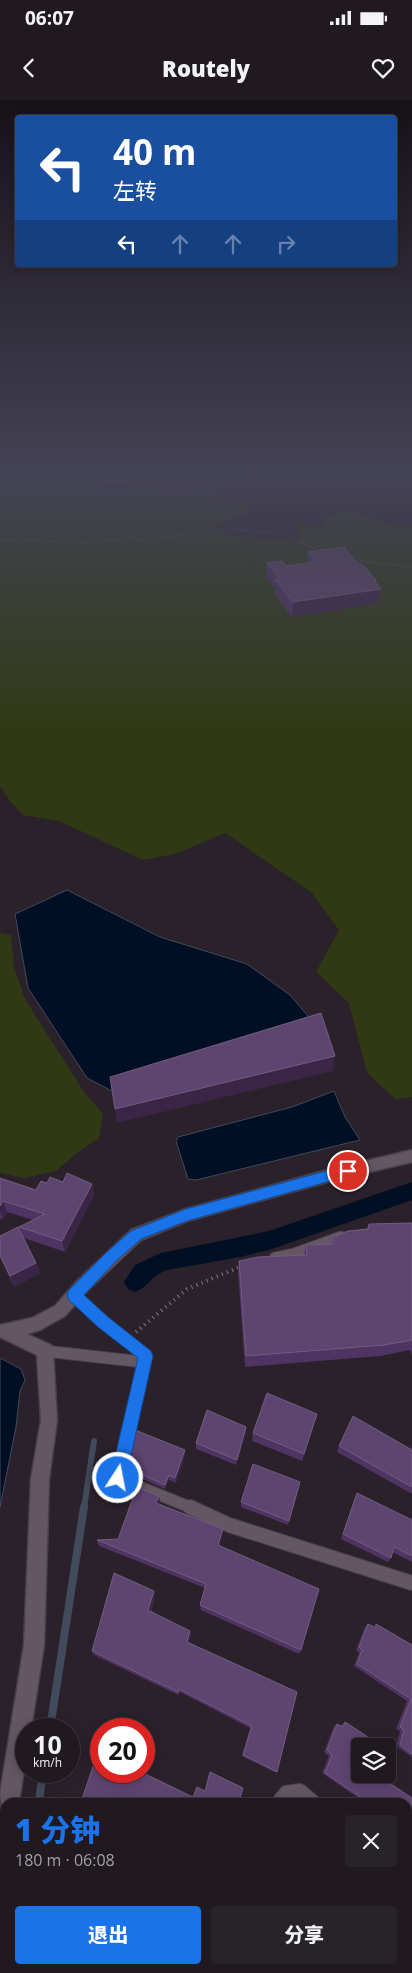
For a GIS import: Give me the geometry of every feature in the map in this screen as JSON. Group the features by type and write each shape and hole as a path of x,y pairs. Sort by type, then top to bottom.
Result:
{"street":[{"path":"3,1331 34,1325 60,1311 111,1256 136,1235 186,1215 332,1175 412,1156"},
{"path":"3,1331 45,1351 49,1420 40,1479 34,1645 10,1798"}],"lane":[{"path":"240,1267 324,1245 355,1231"},
{"path":"74,1295 103,1322 146,1356 143,1362 138,1398 125,1442 118,1478 184,1504 229,1525 412,1583"},
{"path":"45,1351 143,1362"},
{"path":"282,1798 286,1793 300,1791 308,1798"}],"path":[{"path":"350,560 412,567"},
{"path":"126,1340 186,1289 240,1267"}],"green space":[{"path":"0,558 412,558 412,1097 395,1099 367,1073 349,1003 316,972 339,930 311,892 225,833 175,854 143,860 59,821 23,815 9,800 0,786"},
{"path":"0,933 11,935 14,967 25,999 84,1092 103,1114 99,1138 56,1171 24,1178 0,1173"}],"water":[{"path":"67,890 160,937 247,964 290,995 319,1029 112,1091 87,1078 28,988 15,914"},
{"path":"334,1091 345,1117 360,1140 196,1180 188,1179 176,1141 178,1137 292,1107"},
{"path":"0,1358 21,1369 25,1380 20,1391 16,1427 0,1507"}],"building":[{"path":"314,558 353,558 358,564 362,564 381,589 293,602 275,580 281,580 267,563 282,561 286,566 317,562"},
{"path":"321,1013 335,1056 115,1109 110,1077"},
{"path":"67,1173 92,1184 62,1241 19,1227 45,1214 3,1201 0,1206 0,1178 36,1190 41,1181 47,1183 50,1177 63,1182"},
{"path":"412,1223 412,1340 384,1345 246,1356 239,1261 258,1257 307,1255 306,1245 333,1244 333,1237 348,1231 368,1229 369,1224"},
{"path":"18,1227 36,1263 10,1276 0,1255 0,1236"},
{"path":"267,1393 317,1414 304,1454 253,1433"},
{"path":"207,1410 246,1427 237,1460 196,1443"},
{"path":"353,1416 412,1450 412,1487 339,1446"},
{"path":"135,1430 185,1450 175,1478 169,1475 165,1485 125,1467"},
{"path":"253,1464 300,1482 289,1521 241,1502"},
{"path":"137,1487 159,1496 156,1503 223,1529 218,1545 319,1589 301,1650 200,1605 206,1584 97,1540 118,1539"},
{"path":"357,1493 412,1520 412,1556 394,1547 391,1558 343,1534"},
{"path":"114,1573 154,1591 148,1610 190,1631 187,1642 297,1692 277,1772 243,1755 252,1726 179,1689 178,1692 92,1651"},
{"path":"368,1624 376,1628 376,1624 412,1645 412,1754 400,1745 404,1730 400,1727 411,1699 357,1664 362,1650 359,1647"},
{"path":"345,1722 370,1738 351,1738 351,1783 390,1783 412,1798 362,1798 325,1773 332,1755 327,1750 337,1724 343,1727"},
{"path":"210,1772 243,1788 240,1798 82,1798 90,1776 90,1783 155,1783 155,1779 193,1797 197,1787 205,1791"}],"waterway":[{"path":"135,1282 138,1276 148,1268 161,1262 248,1246 412,1191"},
{"path":"84,1508 94,1441"},
{"path":"52,1718 84,1507"},
{"path":"40,1798 41,1783"}],"route":[{"path":"118,1478 125,1442 138,1398 143,1362 146,1356 103,1322 74,1295 111,1256 136,1235 186,1215 348,1171"}]}
